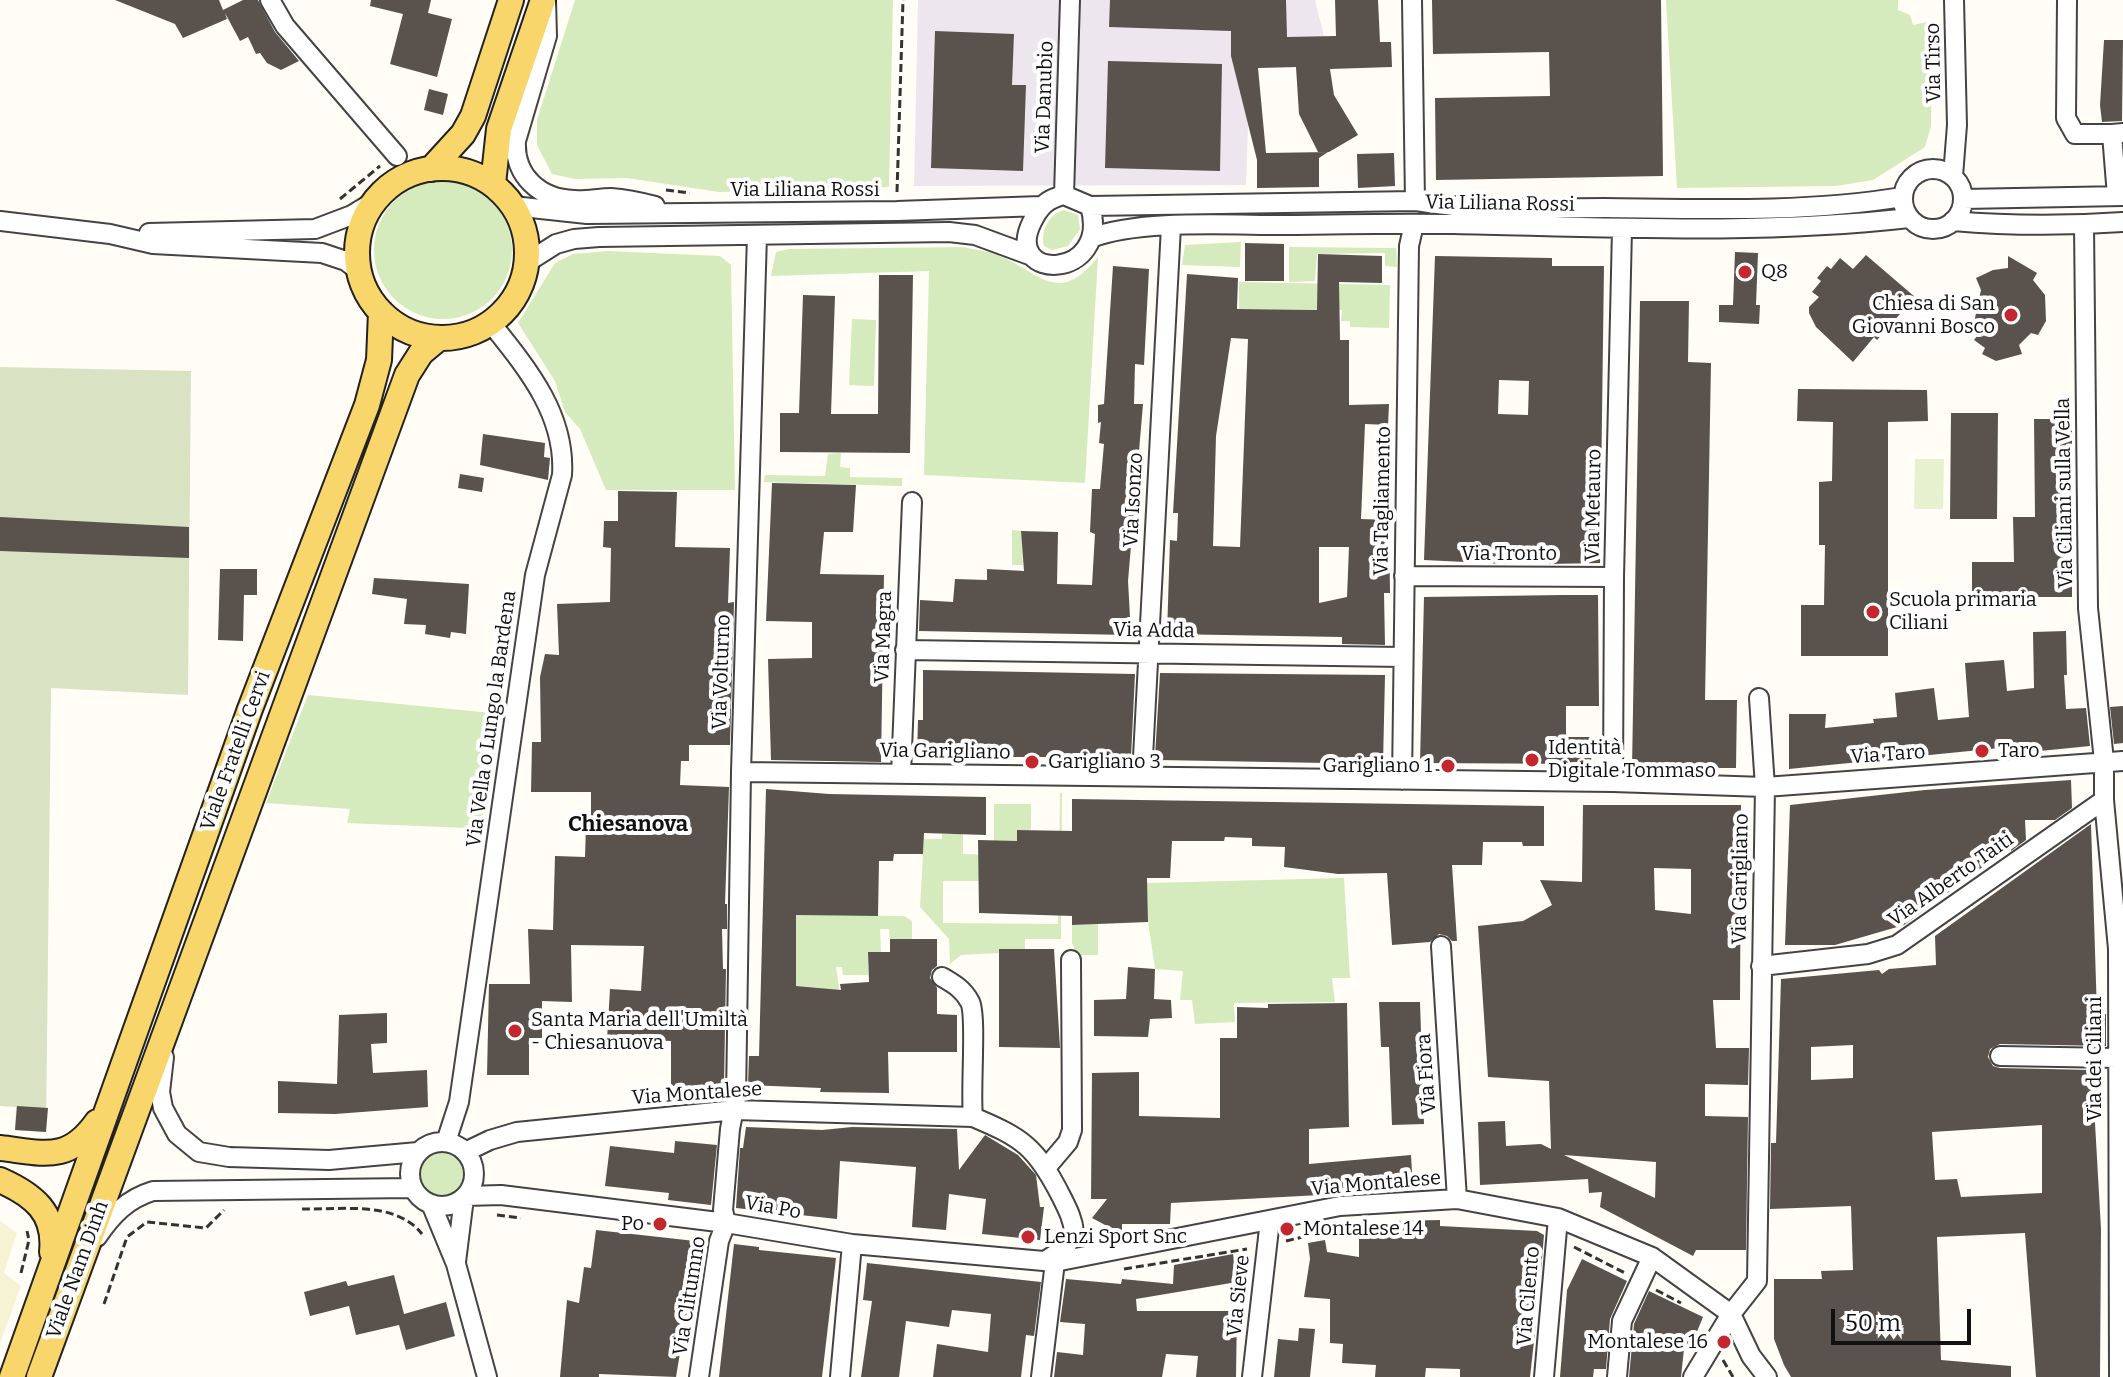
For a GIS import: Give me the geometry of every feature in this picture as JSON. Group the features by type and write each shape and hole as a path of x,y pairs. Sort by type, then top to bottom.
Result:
{"main road":[{"path":"431,169 463,134 473,116 511,0"},
{"path":"493,184 499,129 545,0"},
{"path":"431,169 463,171 493,184 513,206 525,233 526,263 515,296 490,322 466,334 439,338 407,330 381,312 371,299 359,271 361,227 375,201 394,183 418,171 431,169"},
{"name":"Viale Fratelli Cervi","path":"79,1188 250,709 367,405 379,360 381,312"},
{"name":"Viale Fratelli Cervi","path":"117,1163 407,375 421,353 439,338"},
{"path":"0,1148 48,1153 69,1150 84,1141 110,1104"},
{"name":"Viale Nam Dinh","path":"39,1377 117,1163"},
{"path":"0,1180 30,1197 45,1211 54,1236 49,1273"},
{"name":"Viale Nam Dinh","path":"12,1377 79,1188"}],"street":[{"path":"270,0 285,26 397,156"},
{"path":"545,0 547,36 517,128 515,155 521,170 532,185 544,194 560,199 609,198 685,213"},
{"name":"Via Danubio","path":"1064,195 1070,0"},
{"path":"1412,0 1415,201"},
{"name":"Via Tirso","path":"1953,176 1957,125 1954,0"},
{"path":"1963,199 2120,196 2118,134 2075,134 2066,118 2067,1"},
{"name":"Via Tirso","path":"1933,168 1957,125"},
{"path":"1909,218 1902,197 1908,180 1924,169 1933,168 1953,176 1962,191 1962,207 1953,221"},
{"name":"Via Liliana Rossi","path":"513,206 568,213 897,211 1041,206 1054,197 1064,195 1090,206 1415,201 1452,207 1670,209 1850,206 1902,197"},
{"path":"110,234 315,229 352,215 375,201"},
{"path":"1032,256 1028,234 1041,206"},
{"path":"1090,206 1094,222 1091,238"},
{"name":"Via Liliana Rossi","path":"526,263 556,244 574,239 949,232 975,235 1032,256 1039,263 1059,265 1077,257 1091,238 1112,230 1171,226 1414,224 1622,229 1849,225 1909,218 1917,225 1936,229 1953,221 2084,225 2123,222"},
{"path":"0,221 110,234 153,244 322,253 346,261 359,271"},
{"name":"Via Tagliamento","path":"1402,780 1409,246 1414,224"},
{"name":"Via Ciliani sulla Vella","path":"2084,225 2088,608 2104,761"},
{"name":"Via Isonzo","path":"1142,776 1171,226"},
{"name":"Via Metauro","path":"1613,782 1622,229"},
{"name":"Via Volturno","path":"735,1110 741,772 757,235"},
{"name":"Via Vella o Lungo la Bardena","path":"446,1142 459,1102 535,575 562,475 563,459 541,389 490,322"},
{"name":"Via Magra","path":"901,774 912,502"},
{"name":"Via Tronto","path":"1404,576 1614,577"},
{"name":"Via Adda","path":"905,650 1403,657"},
{"path":"1759,698 1765,787"},
{"path":"2104,761 2123,761"},
{"name":"Via Taro","path":"1765,787 2104,761"},
{"name":"Via dei Ciliani","path":"2104,761 2104,800 2120,949 2117,1058 2120,1122 2119,1377"},
{"name":"Via Garigliano","path":"741,772 1613,782 1765,787 1757,1281 1731,1314 1693,1377"},
{"name":"Via Alberto Taiti","path":"1761,966 1868,954 1897,945 2104,800"},
{"name":"Via Fiora","path":"1441,946 1457,1199"},
{"path":"1046,1168 1063,1150 1072,1130 1071,960"},
{"path":"942,977 961,987 972,1005 973,1117"},
{"path":"165,1036 161,1079 163,1108 177,1134 199,1152 229,1157 329,1160 418,1152"},
{"path":"2000,1056 2117,1058"},
{"name":"Via Montalese","path":"465,1152 517,1132 735,1110 973,1117 1013,1137 1034,1152 1046,1168 1069,1213 1074,1232 1058,1261"},
{"name":"Via Clitumno","path":"699,1377 719,1241 726,1223 724,1197 730,1129 735,1110"},
{"path":"456,1264 465,1197 474,1170 465,1152 446,1142 426,1146 418,1152 410,1169 412,1188 424,1202 432,1206 449,1206 465,1197"},
{"path":"84,1256 118,1209 143,1194 162,1189 412,1188"},
{"name":"Via Po","path":"465,1197 501,1195 726,1223 852,1244 1058,1261"},
{"name":"Via Montalese","path":"1058,1261 1340,1206 1457,1199 1558,1218 1652,1257 1731,1314 1751,1356 1767,1377"},
{"path":"432,1206 456,1264 487,1377"},
{"name":"Via Cilento","path":"1544,1377 1558,1218"},
{"name":"Via Sieve","path":"1252,1377 1270,1220"},
{"path":"840,1377 852,1244"},
{"path":"1617,1377 1622,1321 1652,1257"},
{"path":"1041,1377 1058,1261"}],"path":[{"path":"897,211 903,0"},
{"path":"340,199 373,171 397,156"},
{"path":"660,189 690,193"},
{"path":"104,1304 127,1237 147,1222 206,1228 226,1208 228,1191"},
{"path":"21,1273 29,1240 26,1223"}],"shaded area":[{"path":"918,0 1315,0 1324,36 1324,67 1250,68 1246,185 914,186"},
{"path":"0,1221 17,1233 4,1273 21,1286 0,1343"}],"green space":[{"path":"575,0 893,0 889,187 719,192 627,178 575,179 552,174 537,145 537,120"},
{"path":"1666,0 1898,0 1898,10 1910,15 1913,25 1932,21 1931,126 1925,147 1873,180 1836,186 1677,188"},
{"path":"443,181 469,186 492,201 507,224 512,250 507,276 492,299 469,314 443,319 417,314 394,299 379,276 374,250 379,224 394,201 417,186"},
{"path":"1064,210 1078,215 1080,229 1068,246 1052,250 1044,246 1045,229 1054,215"},
{"path":"1241,242 1240,267 1182,265 1185,245"},
{"path":"963,247 996,254 1050,282 1061,283 1084,272 1098,257 1085,483 924,475 929,271 771,276 776,252 789,249"},
{"path":"1289,247 1396,248 1397,267 1385,266 1385,253 1317,254 1315,281 1289,282"},
{"path":"608,251 720,256 731,265 735,490 606,490 580,429 565,412 555,381 518,323 555,263 573,254"},
{"path":"1239,282 1390,285 1389,328 1350,327 1350,321 1341,321 1342,310 1239,309"},
{"path":"852,319 876,320 874,386 849,385"},
{"path":"0,367 191,371 188,695 51,688 46,1132 15,1130 16,1107 0,1106"},
{"path":"841,453 840,467 850,468 850,477 902,478 902,486 764,482 765,475 825,476 828,454"},
{"path":"1915,459 1944,459 1943,509 1914,509"},
{"path":"1012,530 1021,531 1023,565 1012,565"},
{"path":"308,695 502,714 481,824 467,828 347,823 350,809 266,803"},
{"path":"1060,793 1061,939 1025,939 1025,949 961,955 950,964 949,939 920,907 924,839 942,839 942,834 963,834 963,854 994,855 994,804 1031,804 1031,830 1017,830 1017,881 943,881 943,923 1058,924"},
{"path":"1344,878 1350,978 1332,978 1335,1002 1234,1003 1235,1022 1195,1024 1192,1000 1180,1000 1183,971 1155,969 1148,922 1147,883"},
{"path":"796,915 904,916 912,921 912,939 890,939 889,929 880,929 881,952 868,953 868,975 843,975 842,967 836,967 841,1000 821,1001 821,988 796,986"},
{"path":"1098,924 1098,955 1077,955 1072,943 1072,925"},
{"path":"441,1152 457,1158 463,1174 457,1190 441,1196 425,1190 419,1174 425,1158"}],"building":[{"path":"115,0 219,0 223,10 243,0 258,0 275,32 299,61 281,70 267,63 260,53 256,54 248,37 240,41 225,13 227,19 183,38 175,24"},
{"path":"371,0 431,0 428,13 452,19 437,77 390,64 403,14 370,6"},
{"path":"1110,0 1286,0 1287,37 1336,36 1335,0 1378,0 1380,42 1391,42 1392,67 1330,69 1334,95 1358,135 1319,158 1319,187 1257,188 1257,160 1231,56 1231,31 1109,27","holes":["1296,67 1299,114 1318,152 1328,152 1266,153 1258,68"]},
{"path":"1432,0 1661,0 1663,176 1436,180 1435,98 1550,96 1549,52 1433,54"},
{"path":"935,31 1014,34 1012,85 1026,85 1023,171 931,168"},
{"path":"2104,40 2123,40 2122,121 2102,122 2100,105"},
{"path":"1108,61 1222,64 1220,171 1105,168"},
{"path":"429,89 448,94 443,115 424,110"},
{"path":"1394,153 1395,186 1358,188 1357,154"},
{"path":"1245,243 1284,244 1284,281 1245,281"},
{"path":"1735,252 1758,253 1756,305 1760,305 1759,324 1719,322 1719,305 1733,305"},
{"path":"1318,254 1382,256 1382,283 1339,282 1340,340 1349,340 1349,405 1389,404 1388,425 1365,424 1361,519 1389,520 1390,593 1384,593 1385,645 1342,644 1342,637 1167,634 1170,540 1177,541 1178,513 1173,513 1187,274 1238,278 1237,309 1317,310","holes":["1231,338 1248,339 1240,547 1213,546 1216,436","1319,547 1349,547 1347,597 1319,603"]},
{"path":"1866,255 1915,297 1853,362 1816,327 1809,307 1819,297 1812,292 1821,281 1817,278 1827,266 1831,269 1840,258 1853,269"},
{"path":"1435,256 1552,258 1552,266 1604,266 1600,563 1549,564 1548,558 1506,557 1506,564 1424,560","holes":["1499,380 1529,381 1528,415 1498,414"]},
{"name":"Chiesa di San Giovanni Bosco","path":"2008,256 2037,273 2033,280 2045,295 2046,321 2038,335 2031,333 2019,345 2022,354 1996,361 1982,354 1985,348 1974,340 1977,336 1975,318 1981,290 1976,278 1993,270 2008,268"},
{"path":"1113,266 1149,269 1144,365 1135,364 1134,404 1143,404 1128,581 1131,635 919,631 920,600 953,602 955,579 987,580 987,569 1024,571 1021,531 1058,532 1057,584 1092,585 1095,534 1090,532 1092,489 1100,489 1104,444 1099,443 1101,422 1098,423 1098,405 1104,404"},
{"path":"879,275 913,275 910,453 780,452 780,413 799,413 803,295 835,296 831,414 878,414"},
{"path":"1640,301 1689,301 1688,362 1711,363 1705,700 1737,700 1736,768 1632,768"},
{"name":"Scuola primaria Ciliani","path":"1798,389 1927,390 1928,421 1888,422 1888,656 1801,656 1801,605 1824,605 1825,545 1819,545 1819,482 1832,481 1833,422 1797,421"},
{"path":"1951,413 1998,413 1997,519 1950,519"},
{"path":"2034,419 2072,419 2072,597 2012,597 2012,606 1972,606 1972,562 2014,562 2013,517 2035,517"},
{"path":"483,434 545,443 544,457 550,458 548,480 480,465"},
{"path":"460,474 484,478 482,492 458,488"},
{"path":"772,483 856,485 853,532 824,532 820,574 884,575 881,762 771,760 768,659 812,658 812,622 766,621"},
{"path":"618,491 677,492 675,547 730,548 728,603 734,602 730,745 689,745 689,761 681,761 680,785 729,787 727,929 722,929 723,969 726,969 724,1085 671,1086 671,1041 607,1039 610,989 641,991 644,946 571,945 572,1002 542,1001 542,1038 529,1038 529,1075 487,1075 489,984 530,984 528,929 553,930 555,856 585,857 586,825 591,825 591,792 531,792 532,742 541,742 540,677 545,654 559,655 557,604 610,602 611,548 603,547 604,521 618,521"},
{"path":"0,517 189,527 189,558 0,551"},
{"path":"220,569 257,569 257,595 244,595 243,641 218,640"},
{"path":"374,578 469,584 466,634 451,632 450,638 425,634 426,625 404,624 407,599 372,594"},
{"path":"1598,595 1599,706 1566,706 1566,737 1592,737 1591,764 1420,763 1424,597"},
{"path":"2066,631 2066,709 2086,708 2090,746 2020,753 2020,746 1789,769 1789,714 1826,714 1825,728 1874,723 1873,719 1897,717 1895,693 1934,688 1938,720 1969,717 1965,663 2004,660 2007,691 2034,688 2033,632"},
{"path":"923,670 1135,674 1131,757 917,757 918,720 923,720"},
{"path":"1160,673 1385,675 1383,764 1158,760 1155,757"},
{"path":"2123,706 2123,743 2114,744 2110,707"},
{"path":"2071,780 2072,808 2055,820 2025,820 2026,840 2011,851 2011,846 1904,925 1835,945 1785,945 1790,805 1925,790"},
{"path":"766,789 829,794 986,797 986,835 924,833 923,854 894,854 893,861 879,861 878,916 796,915 796,986 841,990 840,984 869,982 868,952 890,952 890,939 937,939 937,966 930,978 937,988 937,1014 957,1015 957,1052 888,1052 889,1093 820,1092 821,1088 748,1085 749,1056 759,1056"},
{"path":"1072,799 1544,806 1544,846 1523,846 1522,842 1483,842 1482,865 1452,865 1457,941 1439,934 1430,942 1392,945 1387,873 1338,874 1284,867 1285,847 1252,846 1252,838 1172,841 1170,878 1147,878 1148,922 1072,925 1072,916 979,913 978,840 1017,841 1017,830 1072,831"},
{"path":"1583,805 1741,805 1740,1000 1713,1000 1716,1048 1749,1048 1748,1085 1705,1084 1705,1116 1748,1117 1746,1250 1696,1250 1693,1256 1600,1207 1602,1192 1589,1193 1588,1179 1480,1185 1478,1122 1505,1121 1506,1146 1541,1144 1551,1149 1549,1081 1488,1077 1478,926 1523,921 1552,905 1540,880 1582,882","holes":["1654,868 1691,869 1691,914 1655,910","1564,1155 1656,1162 1655,1198 1600,1172"]},
{"path":"2091,824 2097,1014 2106,1014 2106,1046 2000,1044 1990,1049 1988,1057 1993,1066 2000,1068 2092,1070 2101,1229 2100,1377 2036,1377 2025,1233 1937,1237 1941,1360 2011,1366 2011,1377 1791,1377 1774,1339 1774,1279 1822,1279 1821,1271 1853,1270 1851,1206 1770,1209 1771,1143 1776,1143 1781,979 1879,970 1882,974 1889,969 1936,965 1935,936","holes":["1853,1045 1853,1078 1811,1080 1811,1047","2042,1125 2042,1193 1961,1197 1957,1179 1935,1180 1932,1132"]},
{"path":"999,949 1054,949 1060,1048 999,1047"},
{"path":"1128,967 1155,969 1154,999 1171,1000 1172,1018 1150,1019 1148,1037 1094,1036 1094,1000 1126,999"},
{"path":"1379,1002 1420,1002 1424,1124 1392,1125 1389,1047 1381,1047"},
{"path":"1347,1003 1349,1127 1309,1129 1309,1164 1411,1155 1413,1190 1171,1203 1170,1224 1122,1224 1122,1234 1092,1218 1107,1199 1091,1199 1092,1073 1139,1072 1139,1116 1220,1118 1220,1038 1237,1038 1237,1007"},
{"path":"387,1013 387,1043 371,1044 373,1073 427,1070 428,1107 335,1114 278,1113 278,1081 337,1084 339,1015"},
{"path":"17,1106 48,1108 46,1132 15,1130"},
{"path":"746,1127 957,1129 959,1170 985,1135 1018,1155 1036,1175 1040,1207 1044,1207 1040,1240 982,1234 986,1199 949,1194 946,1230 912,1227 916,1167 840,1161 837,1219 736,1208 740,1148 743,1148"},
{"path":"675,1141 717,1145 711,1205 668,1200 669,1193 605,1186 610,1146 674,1153"},
{"path":"1440,1220 1440,1226 1537,1231 1544,1235 1541,1270 1534,1270 1530,1304 1533,1304 1531,1323 1536,1323 1530,1377 1460,1377 1460,1369 1426,1368 1425,1377 1375,1377 1376,1365 1342,1363 1343,1344 1330,1343 1330,1299 1304,1297 1310,1259 1308,1243 1325,1240 1327,1252 1359,1257 1359,1227 1396,1225 1396,1221"},
{"path":"596,1230 704,1242 696,1306 688,1305 676,1377 599,1374 599,1377 560,1377 567,1300 579,1303 584,1267 591,1268"},
{"path":"734,1244 759,1247 759,1250 836,1258 822,1377 719,1377"},
{"path":"1233,1254 1237,1282 1136,1299 1137,1311 1237,1311 1236,1377 1196,1377 1198,1356 1166,1354 1162,1377 1054,1377 1057,1352 1083,1355 1085,1324 1060,1322 1066,1279 1121,1284 1122,1279 1173,1284 1174,1265"},
{"path":"1582,1259 1627,1281 1610,1319 1606,1369 1594,1369 1593,1377 1560,1377 1567,1290"},
{"path":"867,1263 1041,1282 1034,1336 1026,1335 1021,1377 933,1377 937,1344 988,1352 991,1314 952,1310 949,1327 906,1321 899,1377 861,1377 872,1301 863,1300"},
{"path":"394,1275 404,1314 446,1302 455,1336 406,1350 399,1325 356,1335 349,1306 310,1316 304,1292 346,1281 348,1286"},
{"path":"1649,1291 1703,1317 1689,1351 1684,1349 1681,1377 1629,1377 1634,1324"},
{"path":"1299,1328 1315,1329 1310,1377 1274,1377 1278,1339 1298,1341"}],"place":[{"name":"Q8","path":"1745,272"},
{"name":"Chiesa di San Giovanni Bosco","path":"2011,315"},
{"name":"Scuola primaria Ciliani","path":"1873,612"},
{"name":"Taro","path":"1982,751"},
{"name":"Identità Digitale Tommaso","path":"1532,760"},
{"name":"Garigliano 3","path":"1032,762"},
{"name":"Garigliano 1","path":"1448,766"},
{"name":"Santa Maria dell'Umiltà - Chiesanuova","path":"515,1031"},
{"name":"Po","path":"660,1224"},
{"name":"Montalese 14","path":"1287,1229"},
{"name":"Lenzi Sport Snc","path":"1028,1237"},
{"name":"Montalese 16","path":"1724,1342"}],"district":[{"name":"Chiesanova","path":"628,825"}]}
